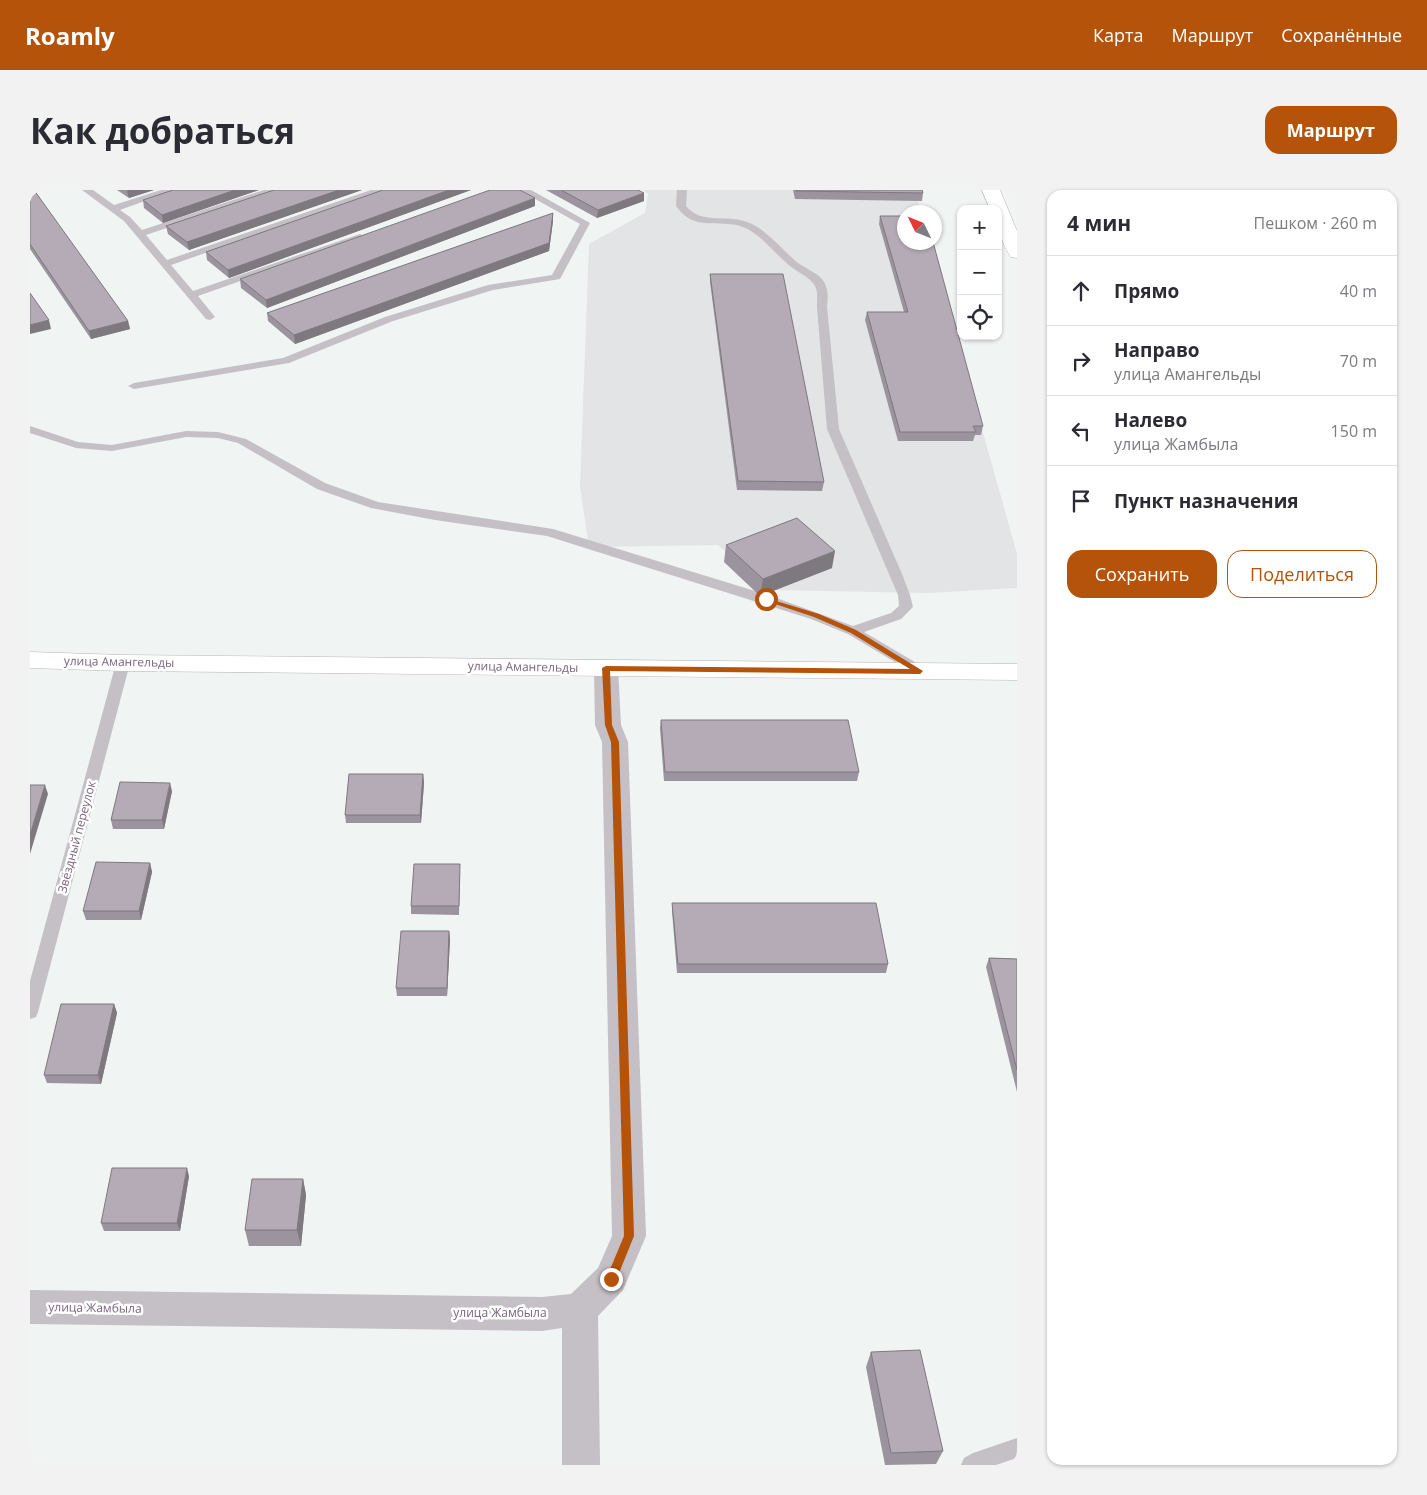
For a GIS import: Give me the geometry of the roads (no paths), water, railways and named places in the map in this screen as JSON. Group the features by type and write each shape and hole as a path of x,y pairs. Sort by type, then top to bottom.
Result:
{"street":[{"path":"991,190 1017,254"},
{"name":"улица Амангельды","path":"30,660 124,663 1017,672"},
{"path":"581,1465 580,1310 611,1279 629,1236 615,742 608,725 606,668"},
{"name":"улица Жамбыла","path":"30,1307 542,1314 580,1310"}],"lane":[{"path":"87,190 127,220 210,317"},
{"path":"113,209 170,190"},
{"path":"140,234 272,190"},
{"path":"165,264 380,190"},
{"path":"134,386 285,361 390,320 492,287 556,277 585,223 524,190"},
{"path":"682,190 681,206 688,215 701,220 744,224 757,231 795,265 817,280 823,291 822,307 833,429 896,574 904,595 906,607 896,616 853,631"},
{"path":"192,295 366,235"},
{"path":"30,429 76,445 112,448 186,434 218,435 242,441 321,486 375,505 435,516 549,532 766,599 853,631 920,671"},
{"name":"Звёздный переулок","path":"30,1012 124,663"},
{"path":"971,1465 980,1460 1017,1448"}]}
